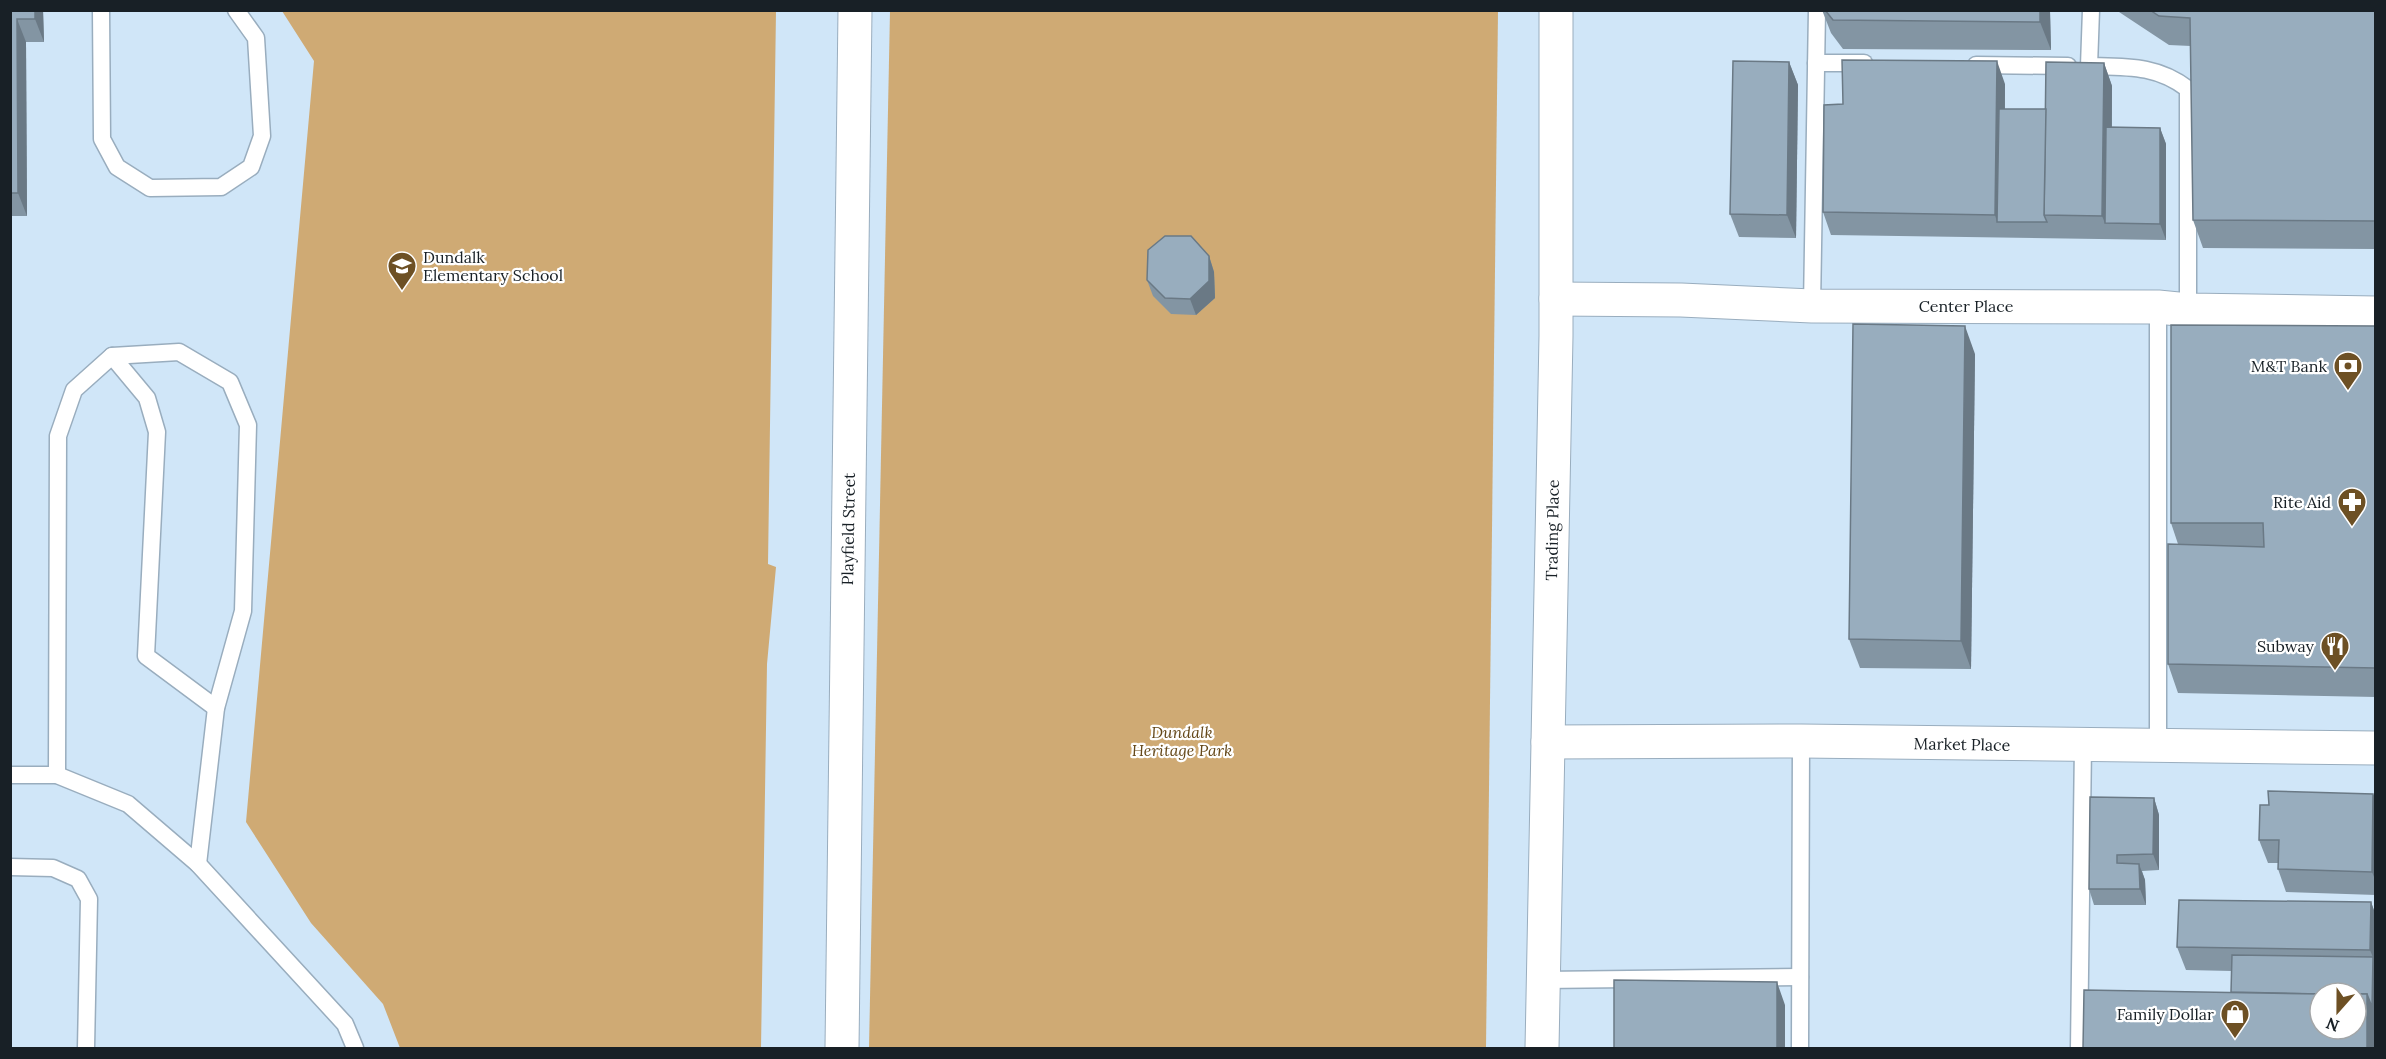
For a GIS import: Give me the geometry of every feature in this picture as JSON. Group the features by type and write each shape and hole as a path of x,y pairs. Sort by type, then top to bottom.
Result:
{"street":[{"name":"Playfield Street","path":"842,1048 855,10"},
{"name":"Trading Place","path":"1542,1048 1556,299 1556,10"},
{"name":"Center Place","path":"1556,299 1681,300 1812,306 2173,308 2376,314"},
{"name":"Market Place","path":"1548,742 1800,741 2376,748"}],"lane":[{"path":"101,10 102,139 117,166 150,188 221,187 251,168 262,136 256,38 236,10"},
{"path":"1812,306 1817,10"},
{"path":"2090,66 2091,10"},
{"path":"1816,63 1875,63"},
{"path":"1959,64 2142,68 2173,78 2188,89 2173,308 2158,747"},
{"path":"57,775 58,436 74,390 112,356 179,352 230,382 248,425 243,611 216,708 198,864"},
{"path":"112,356 147,398 157,432 146,656 216,708"},
{"path":"1800,741 1800,1048"},
{"path":"2079,1048 2083,744"},
{"path":"10,775 57,775 128,804 198,864 345,1024 355,1048"},
{"path":"10,867 53,868 78,879 89,899 86,1048"},
{"path":"1543,980 1800,977"}],"green space":[{"name":"Dundalk Elementary School","path":"282,11 776,11 768,564 776,567 767,664 761,1048 400,1048 383,1004 311,923 246,822 314,61"},
{"name":"Dundalk Heritage Park","path":"890,11 1498,11 1486,1048 869,1048"}],"building":[{"path":"10,10 35,10 35,19 17,19 18,193 10,193"},
{"path":"1825,10 2040,10 2040,22 1833,20"},
{"path":"2150,10 2376,10 2376,221 2193,220 2190,18 2159,16"},
{"path":"1842,60 1997,61 1995,215 1823,212 1824,105 1843,104"},
{"path":"1733,61 1789,62 1787,215 1730,214"},
{"path":"2046,62 2104,63 2102,216 2044,215"},
{"path":"1999,109 2046,109 2044,215 2047,222 1997,222"},
{"path":"2106,127 2160,128 2160,224 2105,223"},
{"path":"1165,236 1191,236 1209,256 1209,281 1190,299 1165,298 1147,280 1148,250"},
{"path":"1853,324 1965,326 1961,641 1849,639"},
{"path":"2171,325 2376,326 2376,668 2168,664 2168,544 2264,547 2263,523 2171,523"},
{"path":"2268,791 2373,794 2372,872 2278,869 2279,840 2259,840 2260,805 2269,805"},
{"path":"2090,797 2154,798 2153,854 2117,855 2117,863 2139,864 2140,889 2089,889"},
{"path":"2179,900 2371,902 2370,950 2177,947"},
{"path":"2232,955 2373,957 2372,1007 2368,997 2368,981 2308,981 2308,994 2231,992"},
{"path":"1614,980 1777,982 1777,1048 1614,1048"},
{"path":"2084,990 2308,994 2308,1041 2367,1041 2367,1048 2083,1048"}],"place":[{"name":"Dundalk Elementary School","path":"402,292"},
{"name":"M&T Bank","path":"2348,392"},
{"name":"Rite Aid","path":"2352,528"},
{"name":"Subway","path":"2335,672"},
{"name":"Family Dollar","path":"2235,1040"}]}
